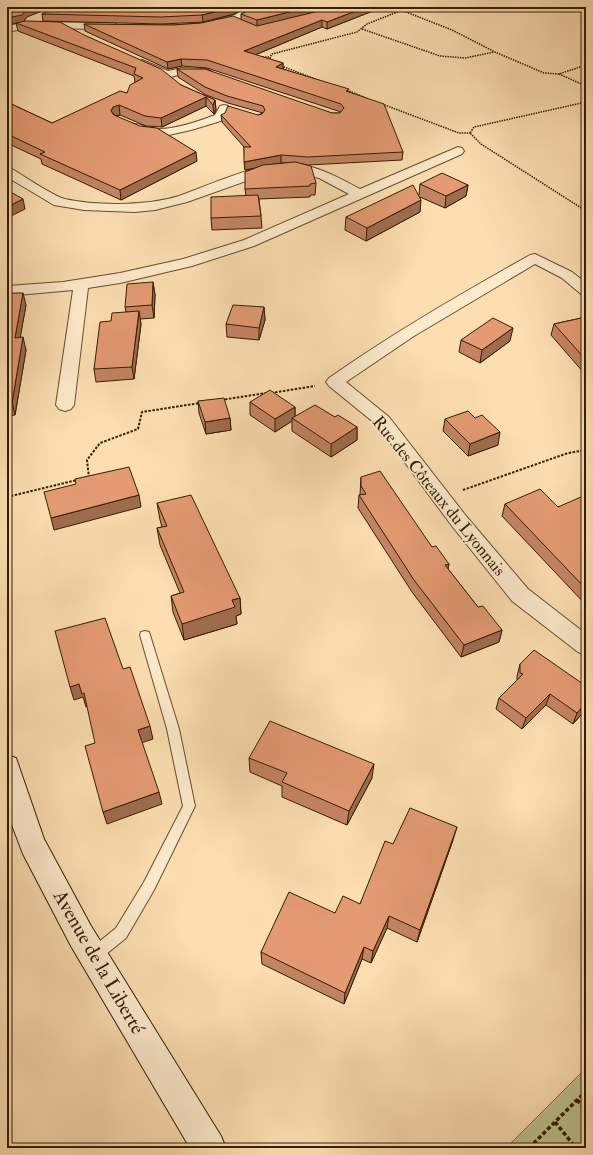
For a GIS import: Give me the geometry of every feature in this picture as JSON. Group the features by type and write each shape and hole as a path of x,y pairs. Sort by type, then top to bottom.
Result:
{"street":[{"path":"198,27 234,21 255,7"},
{"path":"28,25 32,20 42,16"},
{"path":"7,29 28,25 126,27"},
{"path":"64,26 84,36"},
{"path":"132,59 167,75 178,84"},
{"path":"167,75 194,71 214,74"},
{"path":"126,123 151,133 161,132 211,121 220,117 228,110 211,103"},
{"path":"7,291 63,287 120,278 187,263 249,243 458,151"},
{"path":"7,172 59,202 84,206 135,208 156,206 182,199 261,171 295,168 324,175 360,195"},
{"path":"335,382 358,365 436,315 535,258 567,275 586,291"},
{"path":"65,405 81,284"},
{"name":"Rue des Côteaux du Lyonnais","path":"335,382 383,422 520,595 586,646"},
{"name":"Avenue de la Liberté","path":"7,766 19,808 33,845 81,936 94,955 105,977 209,1148"}],"lane":[{"path":"94,955 121,933 149,886 189,806 173,729 145,635"}],"path":[{"path":"270,58 272,54 287,48 357,32 367,24 410,7"},
{"path":"401,10 452,30 494,52 544,73 559,74 586,86"},
{"path":"362,29 440,56 465,58 494,52"},
{"path":"258,57 270,58"},
{"path":"270,58 270,61 325,82"},
{"path":"559,74 586,65"},
{"path":"347,91 370,99"},
{"path":"377,102 460,133 470,133 480,144 586,211"},
{"path":"470,133 474,127 586,102"},
{"path":"218,400 335,382"},
{"path":"84,480 89,479 87,460 100,443 138,429 142,412 203,403"},
{"path":"442,498 568,453 586,450"},
{"path":"7,497 78,480"},
{"path":"529,1148 586,1090"},
{"path":"577,1100 586,1110"},
{"path":"555,1122 576,1148"}],"green space":[{"path":"586,1068 586,1148 506,1148"}],"building":[{"path":"7,7 33,7 26,10 22,15 7,18"},
{"path":"59,7 233,7 202,15 161,17 42,14"},
{"path":"253,7 309,7 257,20 241,14"},
{"path":"330,7 366,7 327,22 322,20 244,51 283,63 276,67 349,89 346,91 384,104 403,152 308,157 281,155 244,162 244,147 251,147 221,115 225,113 228,106 258,115 262,114 265,110 263,106 227,96 205,87 177,69 205,69 332,113 340,113 344,108 341,104 207,60 181,59 167,62 84,24 173,25 201,23 233,16 257,26"},
{"path":"26,21 60,22 84,35 161,69 181,85 215,100 213,105 206,97 161,118 145,116 119,105 113,107 111,111 114,115 140,126 157,128 196,152 120,190 40,154 45,152 7,134 7,102 52,123 120,91 127,93 130,85 143,78 134,74 136,68 16,23"},
{"path":"295,162 311,166 316,183 310,184 310,186 245,189 245,172 263,165"},
{"path":"442,173 468,185 446,196 420,184"},
{"path":"413,185 421,200 367,228 346,217"},
{"path":"7,190 23,199 7,207"},
{"path":"258,195 261,216 211,218 211,197"},
{"path":"153,282 152,305 125,307 127,284"},
{"path":"7,293 23,293 15,338 23,337 12,403 7,403"},
{"path":"233,305 264,307 259,328 226,324"},
{"path":"139,311 132,367 94,369 100,322 111,321 112,313"},
{"path":"586,317 586,360 554,324"},
{"path":"493,318 513,328 482,350 461,340"},
{"path":"270,390 295,407 275,419 250,402"},
{"path":"224,398 230,418 205,422 198,401"},
{"path":"315,405 335,417 338,415 357,427 331,444 292,418"},
{"path":"468,411 475,418 482,415 500,432 470,444 445,419"},
{"path":"129,467 139,495 51,518 44,492 76,484 75,479"},
{"path":"380,471 432,547 436,546 449,564 445,565 478,607 483,606 502,630 464,645 414,580 359,495 366,494 361,486 361,477"},
{"path":"540,489 558,507 581,497 586,502 586,589 505,504"},
{"path":"191,495 240,598 232,600 235,607 182,624 171,596 184,592 157,528 167,526 157,503"},
{"path":"105,618 123,669 130,667 150,726 138,730 159,792 103,812 85,746 95,743 84,693 82,694 79,684 70,687 55,631"},
{"path":"534,650 586,686 586,703 577,713 550,694 526,718 499,698 523,674 520,673 520,664"},
{"path":"270,721 374,764 349,811 282,782 287,773 249,758"},
{"path":"410,808 457,827 420,930 389,916 373,951 364,947 345,993 261,952 289,892 335,913 343,896 360,904 385,841 393,844"}]}
